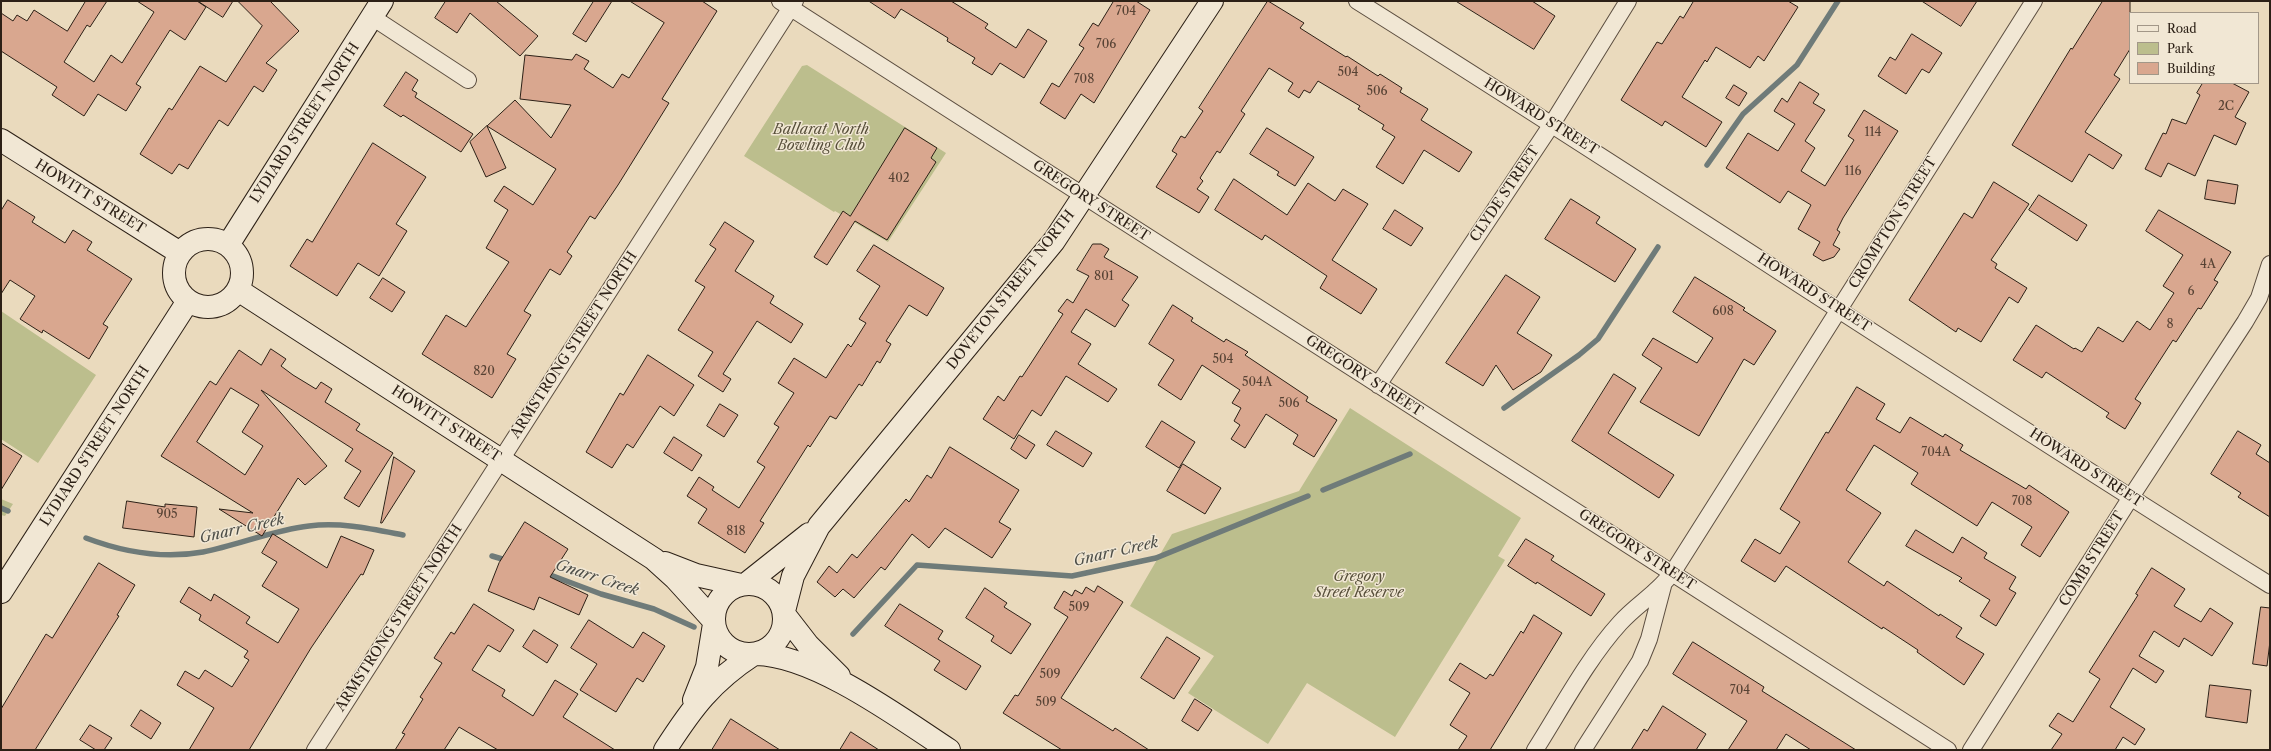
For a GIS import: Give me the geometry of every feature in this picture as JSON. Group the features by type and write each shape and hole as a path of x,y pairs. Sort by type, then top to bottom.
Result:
{"street":[{"name":"DOVETON STREET NORTH","path":"784,613 793,576 819,526 1054,241 1212,1"},
{"name":"HOWARD STREET","path":"1356,1 1552,124 2270,585"},
{"name":"CLYDE STREET","path":"1378,385 1552,124 1628,1"},
{"name":"CROMPTON STREET","path":"1535,750 1609,636 1630,612 1663,586 1673,572 2034,1"},
{"name":"GREGORY STREET","path":"788,3 1084,196 1673,572 1948,750"},
{"name":"ARMSTRONG STREET NORTH","path":"315,750 788,3"},
{"path":"377,9 468,80"},
{"name":"LYDIARD STREET NORTH","path":"228,245 377,9"},
{"name":"HOWITT STREET","path":"1,140 180,253"},
{"path":"197,240 218,240 228,245 236,254 242,265 242,278 238,290 230,299 213,307 200,306 188,301 180,292 175,281 175,263 180,253 188,245 197,240"},
{"name":"COMB STREET","path":"1971,750 2131,497 2248,316 2262,291 2270,264"},
{"name":"HOWITT STREET","path":"238,290 654,559 680,583 714,623"},
{"name":"LYDIARD STREET NORTH","path":"1,592 188,301"},
{"name":"DOVETON STREET NORTH","path":"744,585 819,526"},
{"name":"HOWITT STREET","path":"654,559 687,572 744,585"},
{"path":"689,712 707,667 715,609 721,598 730,590 744,585 759,586 770,591 779,600 784,613 814,651 848,685"},
{"name":"CROMPTON STREET","path":"1583,750 1640,660 1649,639 1663,586"},
{"path":"665,750 689,712 712,686 755,654 771,647 779,639 783,629 784,613"},
{"path":"714,623 719,637 730,649 745,654 755,654 788,660 848,685 949,750"}],"green space":[{"name":"Ballarat North Bowling Club","path":"807,65 946,153 888,242 835,211 834,212 744,156 802,66"},
{"path":"1,311 96,375 38,463 1,439"},
{"name":"Gregory Street Reserve","path":"1350,408 1521,518 1498,556 1505,560 1395,737 1307,683 1268,744 1188,693 1214,656 1130,606 1172,534 1299,491"},
{"path":"1,499 13,504 5,516 1,515"}],"building":[{"path":"86,1 107,1 90,27 87,25 64,62 94,82 111,55 122,63 154,12 137,1 197,1 206,7 185,40 170,30 136,84 141,87 126,111 98,94 84,116 52,95 57,87 1,51 1,13 13,21 17,15 27,21 34,10 67,31"},
{"path":"198,1 233,1 223,17"},
{"path":"238,1 270,1 299,31 266,63 277,70 263,92 254,86 228,126 219,120 188,169 179,164 172,174 140,154 169,108 172,110 200,66 226,82 262,26"},
{"path":"446,1 496,1 538,36 520,56 470,13 457,33 435,18"},
{"path":"594,1 612,1 586,42 573,34"},
{"path":"630,1 702,1 717,11 662,99 669,103 618,185 595,219 590,216 567,252 572,256 560,275 550,269 524,311 531,315 507,354 516,359 492,398 422,354 446,315 466,327 509,262 486,248 508,210 494,201 504,186 533,205 556,169 487,126 515,100 551,138 571,105 520,99 525,55 572,60 576,54 589,61 584,69 613,88 622,74 629,78 664,23"},
{"path":"869,1 951,1 988,24 985,28 1016,48 1028,29 1047,41 1024,78 1000,63 992,75 972,63 975,58 947,41 948,38 901,9 895,18"},
{"path":"1114,1 1136,1 1150,10 1094,103 1081,94 1065,119 1040,103 1052,83 1059,87 1084,48 1079,45 1093,23 1098,26"},
{"path":"1268,1 1304,23 1300,28 1378,76 1380,74 1402,88 1400,92 1428,109 1421,120 1472,152 1459,172 1424,150 1403,184 1376,167 1395,137 1382,129 1384,125 1358,109 1360,106 1318,81 1310,93 1304,90 1299,98 1288,91 1293,83 1269,68 1241,111 1245,114 1220,153 1217,151 1200,178 1203,181 1197,189 1209,197 1199,213 1156,187 1177,154 1172,151 1181,136 1185,138 1203,111 1199,108"},
{"path":"1456,1 1532,1 1555,16 1534,49"},
{"path":"1694,1 1788,1 1798,7 1764,61 1758,56 1750,68 1716,47 1707,62 1705,60 1682,97 1722,122 1706,147 1665,121 1662,126 1621,100 1657,42 1662,44 1680,16 1683,18"},
{"path":"1922,1 1977,1 1961,26"},
{"path":"2103,1 2130,1 2129,51 2114,75 2120,79 2085,132 2122,155 2113,169 2089,154 2072,182 2012,145 2071,48 2072,49"},
{"path":"1912,34 1942,53 1929,73 1922,69 1906,94 1878,76 1890,57 1895,60"},
{"path":"406,72 418,80 412,90 417,93 415,97 473,134 461,152 403,115 401,117 384,106"},
{"path":"1800,82 1819,94 1813,103 1825,110 1805,141 1815,148 1801,171 1825,186 1854,140 1848,136 1864,110 1898,131 1837,230 1840,232 1833,245 1840,249 1834,257 1823,261 1813,255 1820,242 1798,229 1811,205 1788,191 1780,203 1726,168 1748,133 1778,151 1795,124 1774,111 1782,98 1787,102"},
{"path":"2202,84 2234,84 2249,92 2235,117 2246,123 2236,145 2214,135 2195,176 2168,163 2161,177 2145,169 2163,133 2166,134 2172,119 2186,124 2200,95 2197,93"},
{"path":"1734,85 1747,93 1739,106 1726,98"},
{"path":"487,126 506,168 486,177 470,142"},
{"name":"Ballarat North Bowling Club","path":"905,128 937,148 931,158 936,162 887,240 855,221 827,265 814,257 843,211 850,216"},
{"path":"1267,128 1314,157 1295,186 1277,175 1279,172 1250,154"},
{"path":"373,143 426,177 396,224 407,231 379,276 358,263 337,296 290,266 307,239 312,242"},
{"path":"1234,179 1287,215 1308,183 1335,201 1343,189 1368,204 1332,260 1377,289 1361,314 1320,288 1327,276 1265,235 1262,240 1215,210"},
{"path":"2208,180 2238,185 2235,204 2205,199"},
{"path":"1994,182 2029,204 1991,260 1997,264 1995,268 2027,288 2018,303 2009,297 1981,342 1958,328 1956,332 1909,300 1964,213 1972,218"},
{"path":"2039,195 2087,225 2077,241 2029,210"},
{"path":"1571,199 1600,217 1596,223 1636,249 1615,282 1545,239"},
{"path":"8,200 35,217 32,222 65,243 73,230 92,242 87,250 132,279 103,324 108,327 89,359 43,330 42,333 20,319 35,296 10,280 1,294 1,211"},
{"path":"1395,210 1423,228 1411,246 1383,229"},
{"path":"2159,210 2231,252 2214,280 2218,282 2201,309 2198,308 2176,342 2173,340 2135,399 2141,403 2125,429 2106,417 2109,413 2046,372 2042,378 2013,360 2036,325 2074,349 2075,348 2082,352 2098,327 2123,342 2137,321 2150,330 2174,293 2163,286 2183,255 2146,231"},
{"path":"725,222 754,241 735,271 774,296 770,303 803,324 791,343 757,321 723,374 731,379 723,392 698,376 713,352 678,330 705,287 695,281 716,249 710,245"},
{"path":"1093,244 1101,244 1109,249 1104,257 1138,277 1122,300 1129,305 1115,327 1086,309 1071,332 1091,344 1078,364 1117,389 1108,402 1066,376 1041,416 1032,410 1014,439 983,419 998,396 1004,401 1020,376 1022,377 1063,314 1058,311 1067,299 1073,303 1089,276 1077,270"},
{"path":"874,245 944,288 927,316 909,305 886,341 891,344 880,363 877,361 862,386 859,384 836,419 830,416 810,447 808,445 760,521 764,523 745,553 698,523 707,509 687,496 699,477 714,487 712,490 739,508 765,467 757,462 779,427 774,424 794,393 778,383 794,358 826,378 848,344 851,347 866,323 859,319 880,286 857,271"},
{"path":"1506,275 1540,297 1517,333 1552,355 1541,372 1513,390 1496,365 1483,386 1446,363"},
{"path":"1695,277 1745,308 1743,310 1776,331 1754,365 1744,359 1699,436 1640,402 1662,368 1642,355 1653,338 1697,363 1713,338 1673,312"},
{"path":"383,278 405,292 392,312 370,298"},
{"path":"1173,305 1193,318 1191,321 1224,342 1226,339 1248,352 1245,355 1308,397 1306,401 1337,420 1314,457 1293,444 1298,435 1266,414 1245,448 1231,439 1240,425 1234,421 1241,408 1232,403 1240,390 1202,365 1181,400 1158,385 1174,360 1149,344"},
{"path":"271,349 286,359 281,366 293,375 316,389 321,382 332,389 325,402 360,424 356,430 393,453 359,507 344,498 361,471 345,461 353,449 261,390 327,466 305,485 298,478 262,536 219,509 253,513 161,456 210,381 216,385 239,350 261,365","holes":["231,388 259,405 242,432 263,446 245,475 197,442"]},
{"path":"648,355 694,385 674,416 660,406 633,448 627,444 612,468 586,452 620,393 623,395"},
{"path":"1614,374 1636,388 1608,433 1674,475 1659,498 1572,441"},
{"path":"1857,387 1885,404 1876,419 1900,433 1910,417 1943,437 1945,434 1963,445 1960,450 2026,489 2029,485 2069,512 2040,557 2021,545 2032,527 1992,502 1977,526 1911,484 1918,473 1874,445 1846,490 1881,513 1848,562 1884,586 1887,581 1939,616 1940,614 1962,628 1956,637 1984,654 1964,685 1917,652 1918,650 1883,627 1882,629 1786,566 1775,582 1741,561 1755,539 1780,554 1800,522 1780,509 1826,432 1828,433"},
{"path":"720,404 738,415 724,437 707,426"},
{"path":"1162,421 1195,442 1179,468 1146,447"},
{"path":"1056,431 1092,453 1083,467 1047,445"},
{"path":"2238,431 2261,445 2256,454 2270,463 2270,517 2238,497 2241,493 2211,474"},
{"path":"1019,435 1035,445 1026,459 1011,449"},
{"path":"674,437 702,455 692,471 664,453"},
{"path":"1,443 22,456 1,490"},
{"path":"950,447 1019,490 999,522 1011,529 992,558 945,528 929,548 912,534 885,570 881,567 854,598 843,589 835,597 817,582 829,566 837,573 852,554 857,558 906,499 909,502 927,475 931,478"},
{"path":"394,457 415,471 381,523"},
{"path":"1183,464 1221,488 1205,514 1167,491"},
{"path":"127,501 165,507 165,504 197,507 194,537 123,528"},
{"path":"525,522 568,549 550,577 588,595 579,615 539,597 534,610 488,591 499,563"},
{"path":"1916,530 1953,553 1962,537 1987,553 1984,558 2016,577 2009,589 2016,593 1996,626 1980,616 1990,600 1959,581 1962,578 1906,546"},
{"path":"273,534 327,568 341,536 374,550 363,575 361,574 311,648 249,750 189,750 214,708 177,685 185,671 199,679 205,670 232,687 249,660 244,657 248,651 199,620 201,615 180,602 189,587 211,601 214,594 250,617 246,623 278,643 299,609 262,586 277,562 262,553"},
{"path":"1526,539 1554,556 1551,560 1605,594 1591,616 1537,582 1536,584 1508,566"},
{"path":"99,563 135,585 117,615 119,616 35,750 1,750 1,709 46,634 52,638"},
{"path":"2152,568 2185,589 2174,606 2201,622 2210,608 2233,623 2212,656 2184,638 2179,647 2154,631 2139,656 2164,671 2156,683 2133,668 2110,707 2145,729 2135,745 2123,737 2115,750 2051,750 2062,734 2049,726 2058,713 2073,722 2100,679 2089,672 2138,595 2136,594"},
{"path":"1098,586 1123,602 1061,698 1113,731 1115,728 1149,750 1062,750 1003,713 1015,695 1018,696 1068,617 1054,608 1064,591 1072,596 1075,590 1082,594 1086,587 1094,592"},
{"path":"985,588 1007,603 1004,607 1031,624 1011,654 991,641 994,636 966,618"},
{"path":"474,604 514,630 500,652 488,645 472,670 505,690 502,696 533,716 555,680 578,694 563,717 615,750 498,750 459,727 444,750 395,750 405,734 402,733 423,699 420,697 442,663 434,658 451,632 454,634"},
{"path":"900,604 943,631 938,639 981,666 966,690 934,670 940,661 885,626"},
{"path":"2261,607 2270,608 2270,641 2267,666 2253,664"},
{"path":"1534,615 1562,633 1490,750 1458,750 1467,736 1450,725 1470,693 1449,680 1460,663 1486,679 1490,674 1493,676 1521,631 1523,633"},
{"path":"589,620 633,648 643,632 665,646 643,682 637,678 616,712 580,690 597,664 571,648"},
{"path":"534,630 558,645 547,663 523,647"},
{"path":"1167,637 1200,658 1174,699 1141,678"},
{"path":"1693,642 1764,687 1762,691 1856,750 1811,750 1786,734 1776,750 1728,750 1747,721 1673,674"},
{"path":"2210,685 2251,690 2247,723 2206,717"},
{"path":"1195,699 1212,710 1198,731 1182,721"},
{"path":"1663,706 1706,734 1696,750 1631,750 1644,729 1647,731"},
{"path":"141,710 161,723 151,739 131,726"},
{"path":"731,719 780,750 712,750"},
{"path":"90,725 112,738 104,750 96,750 80,740"},
{"path":"851,732 879,750 840,750"}],"waterway":[{"path":"1707,165 1743,114 1797,65 1838,1"},
{"path":"1504,408 1579,355 1598,339 1658,247"},
{"path":"1323,490 1410,454"},
{"name":"Gnarr Creek","path":"853,634 917,565 1072,576 1156,558 1308,496"},
{"name":"Gnarr Creek","path":"1,508 8,511"},
{"name":"Gnarr Creek","path":"86,538 114,547 144,553 173,555 203,552 230,546 269,534 309,526 333,525 368,528 403,535"},
{"name":"Gnarr Creek","path":"492,556 509,561"},
{"name":"Gnarr Creek","path":"545,573 601,594 654,609 694,627"}]}
